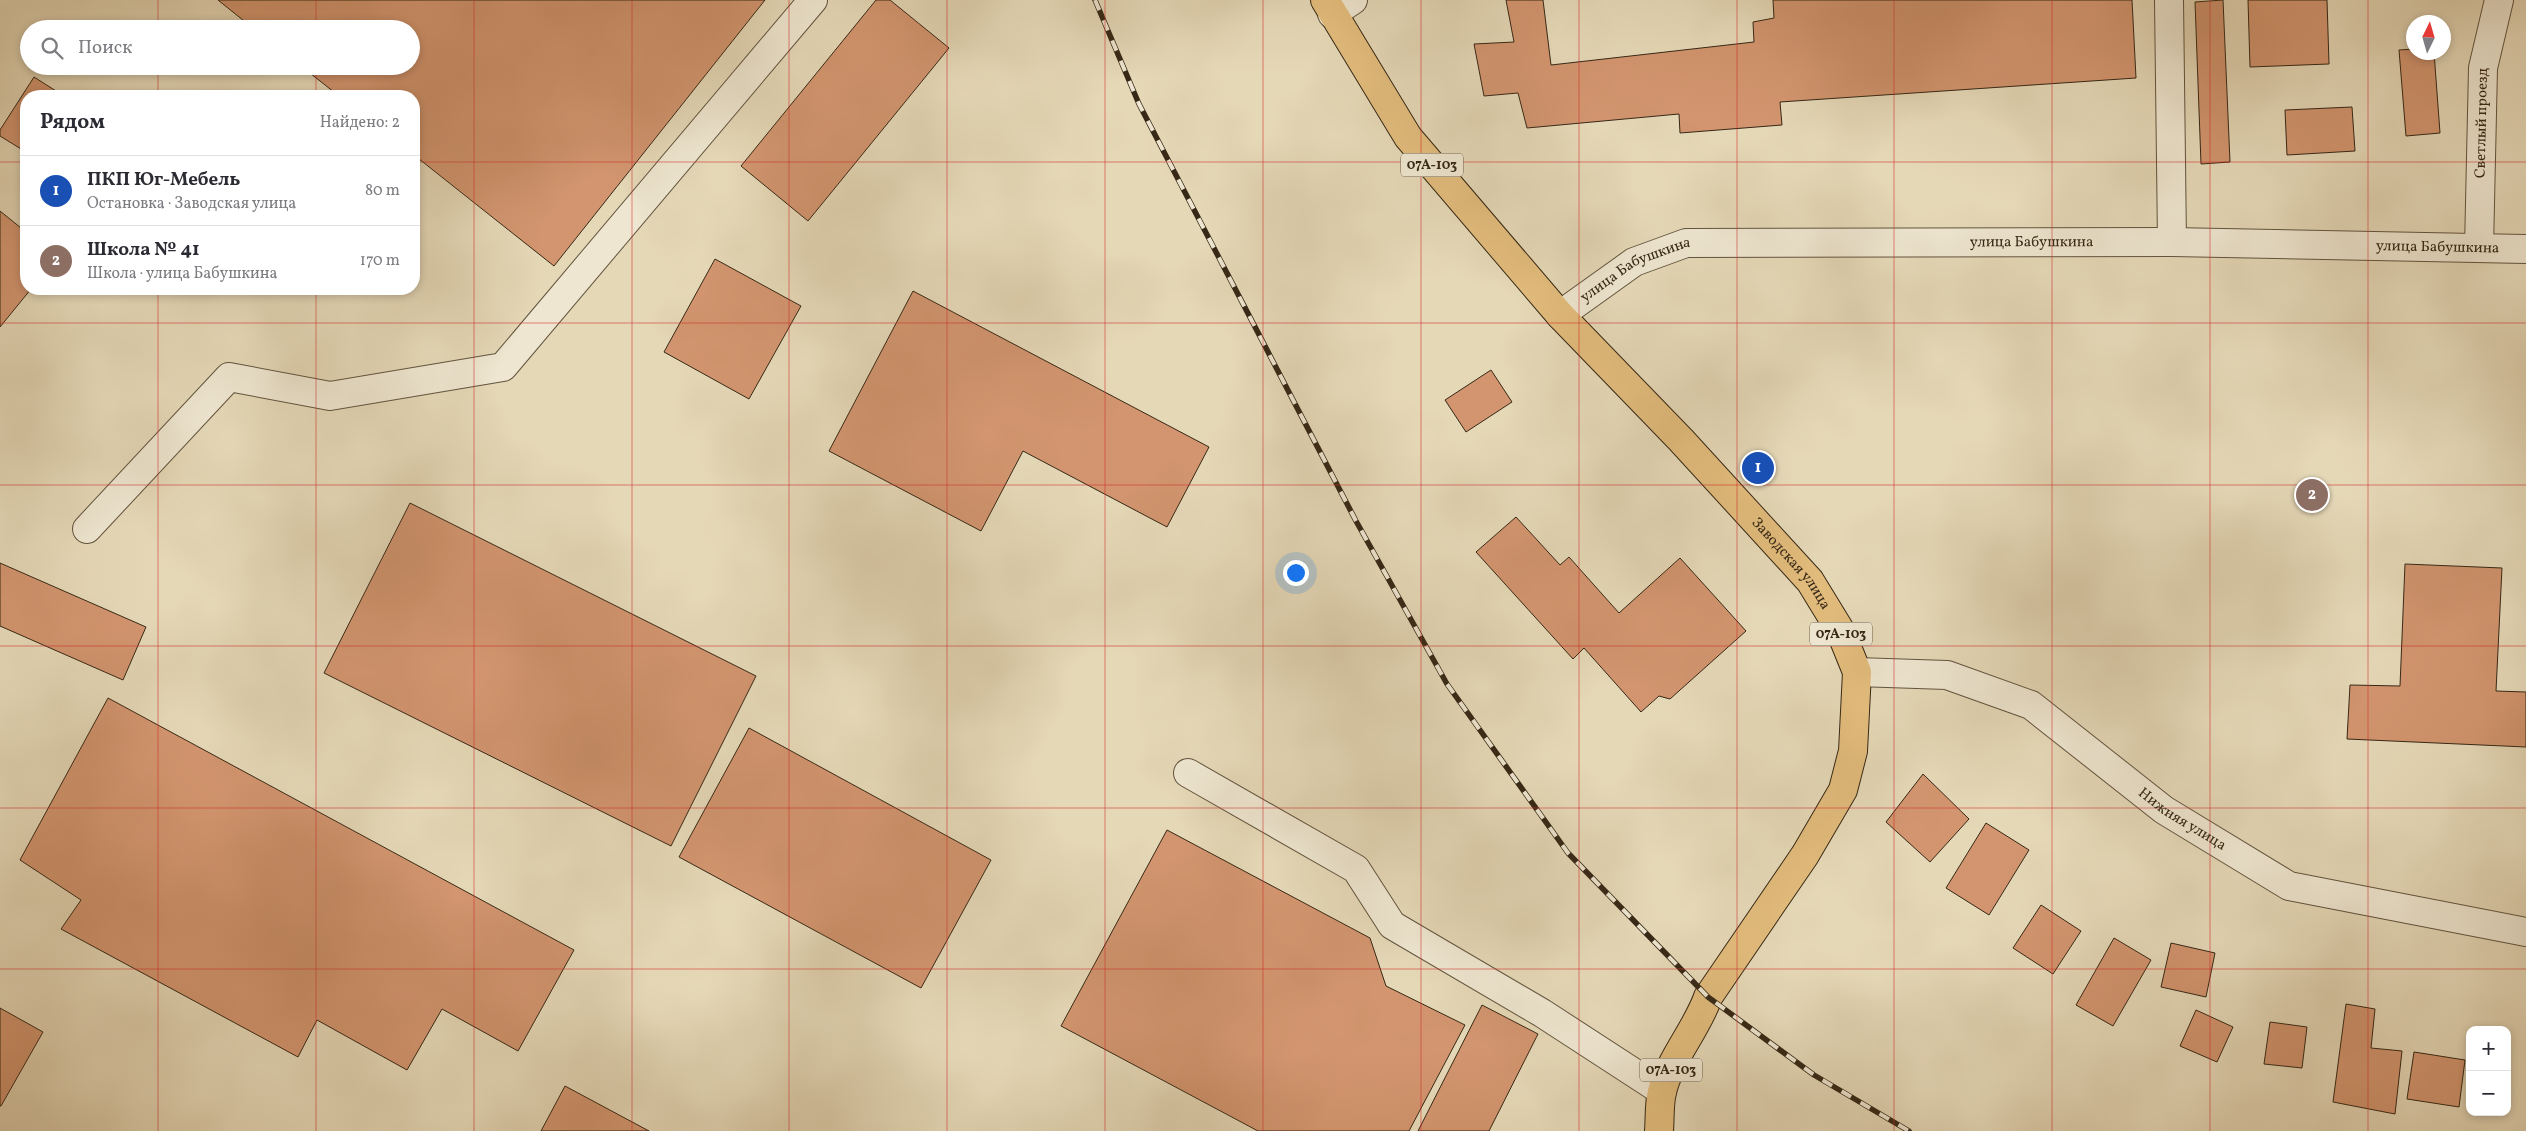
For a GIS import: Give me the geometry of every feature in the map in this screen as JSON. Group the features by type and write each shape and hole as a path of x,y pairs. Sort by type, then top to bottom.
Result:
{"main road":[{"name":"07А-103","path":"1336,5 1408,137 1560,315"},
{"name":"Заводская улица","path":"1560,315 1681,440 1810,581 1840,630 1857,672 1853,751 1843,790 1805,855 1708,997 1702,1015 1680,1051 1662,1091 1659,1131"}],"street":[{"path":"87,529 229,377 330,396 503,367 813,0"},
{"path":"2169,0 2172,242"},
{"name":"Светлый проезд","path":"2479,248 2483,68 2499,0"},
{"name":"улица Бабушкина","path":"1560,315 1634,262 1686,243 2172,242 2526,249"},
{"name":"Нижняя улица","path":"1857,672 1947,675 2031,705 2164,810 2289,886 2526,932"},
{"path":"1188,773 1356,869 1392,925 1542,1013 1662,1091"}],"building":[{"path":"218,0 765,0 554,266 420,160 420,90 331,90 312,75 420,75 420,20 243,20"},
{"path":"876,0 890,0 949,48 808,221 741,166"},
{"path":"1506,0 1543,0 1551,65 1754,42 1753,22 1774,18 1773,0 2132,0 2136,78 1780,102 1782,125 1680,133 1679,114 1527,128 1518,93 1484,96 1474,44 1514,42"},
{"path":"2223,0 2230,162 2201,164 2195,2"},
{"path":"2248,0 2327,0 2329,64 2250,67"},
{"path":"2399,50 2406,50 2406,60 2435,60 2440,133 2406,136"},
{"path":"34,77 55,90 26,90"},
{"path":"20,99 20,148 0,136 0,130"},
{"path":"2352,107 2355,151 2287,155 2285,110"},
{"path":"0,211 20,227 20,295 26,295 0,327"},
{"path":"715,259 801,306 749,399 664,352"},
{"path":"913,291 1209,447 1167,527 1023,451 981,531 829,451"},
{"path":"1491,370 1512,402 1466,432 1445,400"},
{"path":"410,503 756,676 671,846 324,673"},
{"path":"1516,517 1560,565 1569,557 1619,613 1680,558 1746,631 1670,699 1659,696 1641,712 1584,648 1573,659 1476,552"},
{"path":"0,563 146,627 123,680 0,626"},
{"path":"2405,564 2502,568 2496,691 2526,692 2526,747 2347,739 2350,685 2400,686"},
{"path":"108,698 574,950 518,1051 442,1009 407,1070 317,1020 298,1057 61,929 81,900 20,860"},
{"path":"749,728 991,860 921,988 679,857"},
{"path":"1923,774 1969,819 1930,862 1886,822"},
{"path":"1986,823 2029,850 1989,915 1946,888"},
{"path":"1167,830 1370,938 1386,986 1465,1025 1409,1131 1258,1131 1061,1026"},
{"path":"2041,905 2081,931 2053,974 2013,948"},
{"path":"2114,938 2151,960 2113,1026 2076,1005"},
{"path":"2171,943 2215,953 2206,997 2161,987"},
{"path":"2346,1004 2375,1009 2371,1048 2402,1051 2395,1114 2333,1102"},
{"path":"1482,1005 1538,1034 1489,1131 1418,1131"},
{"path":"0,1008 43,1032 1,1106 0,1106"},
{"path":"2196,1010 2233,1027 2217,1062 2180,1046"},
{"path":"2270,1022 2307,1027 2302,1068 2264,1064"},
{"path":"2414,1052 2465,1060 2459,1107 2407,1099"},
{"path":"565,1086 649,1131 541,1131"}],"railway":[{"path":"1095,0 1139,104 1356,521 1447,684 1568,853 1708,997 1814,1075 1909,1131"}],"place":[{"name":"ПКП Юг-Мебель","path":"1758,468"},
{"name":"Школа № 41","path":"2312,495"}]}
